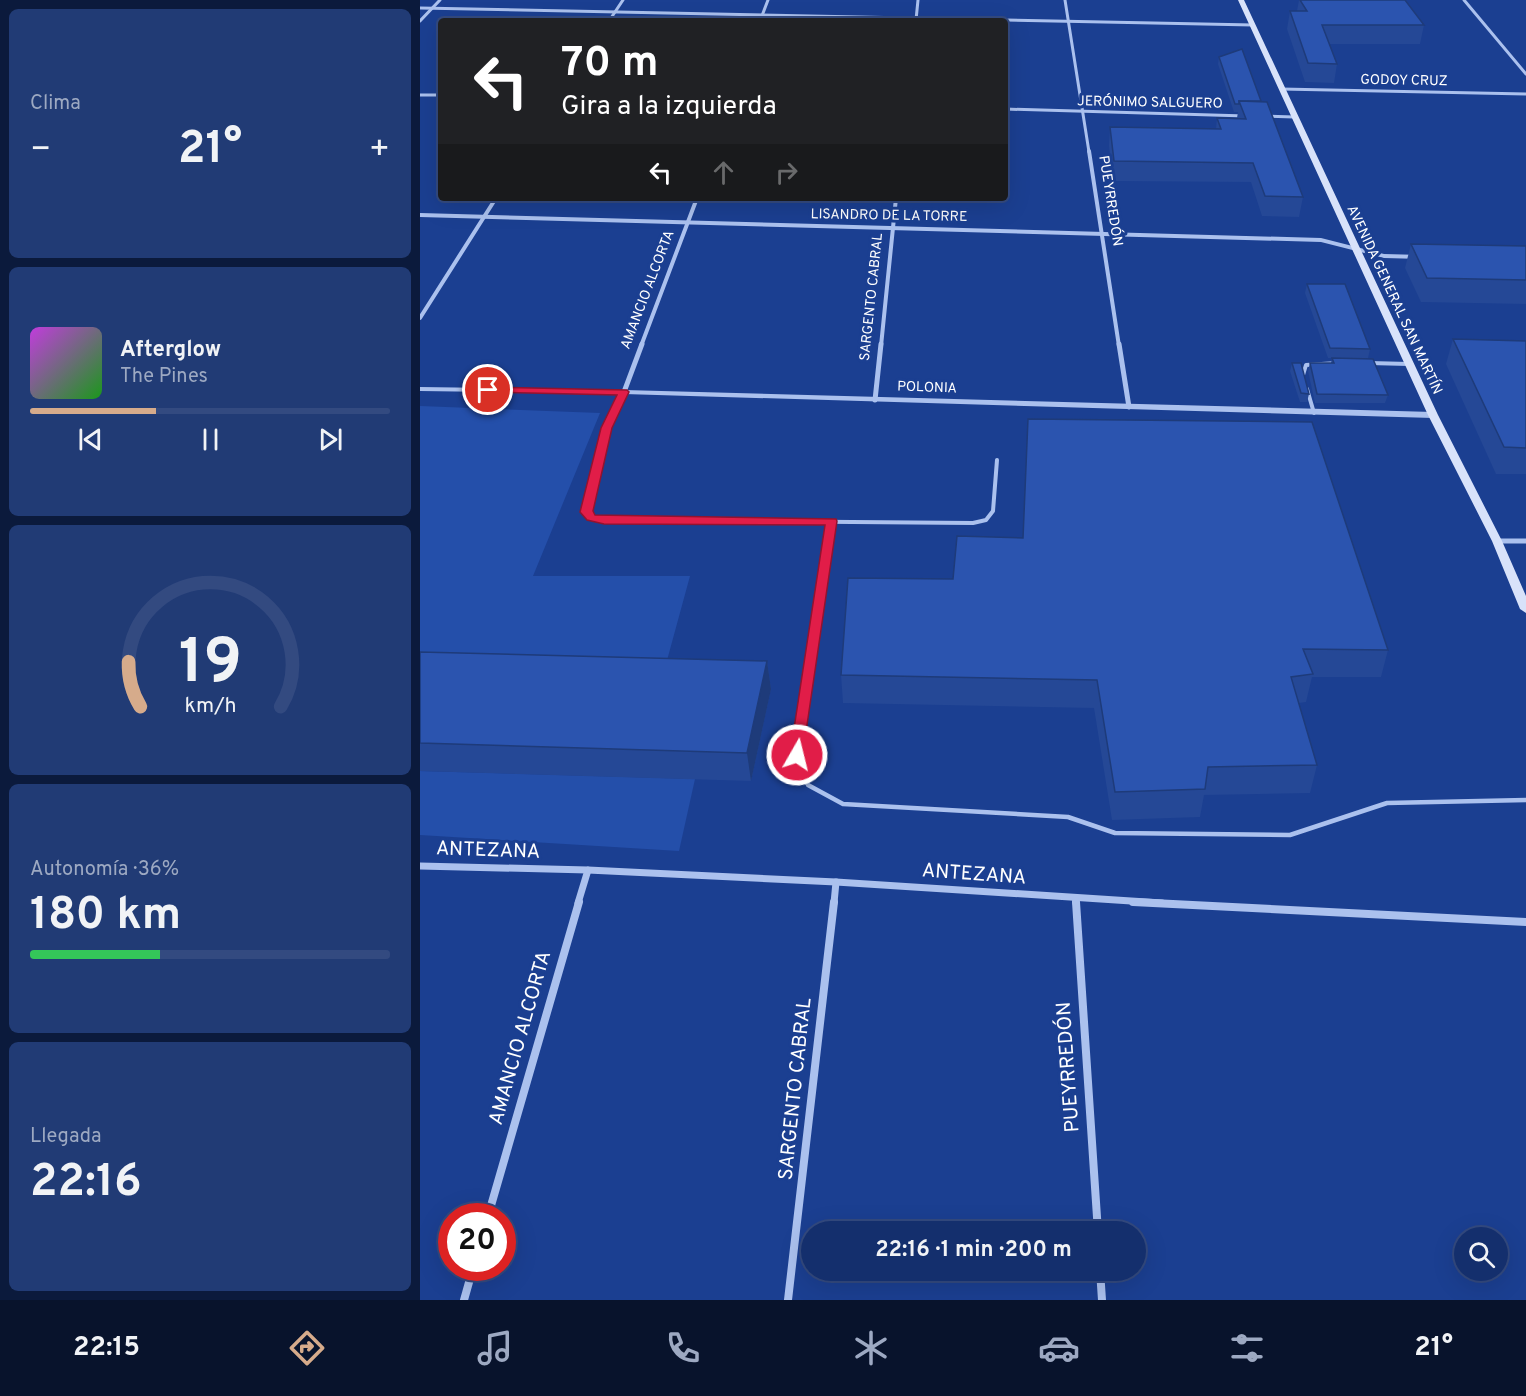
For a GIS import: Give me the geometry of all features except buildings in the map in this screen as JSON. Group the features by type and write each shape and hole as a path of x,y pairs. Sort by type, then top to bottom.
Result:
{"main road":[{"name":"AVENIDA GENERAL SAN MARTÍN","path":"1241,0 1432,415 1497,541 1526,609"}],"street":[{"path":"420,21 440,0"},
{"path":"611,18 622,0"},
{"path":"761,18 768,0"},
{"path":"916,18 918,0"},
{"name":"PUEYRREDÓN","path":"1065,0 1129,407"},
{"path":"1464,0 1526,74"},
{"path":"420,8 878,18"},
{"path":"1008,20 1252,25"},
{"name":"GODOY CRUZ","path":"1281,89 1526,94"},
{"path":"420,95 438,95"},
{"name":"JERÓNIMO SALGUERO","path":"1008,109 1247,116"},
{"path":"1259,116 1294,117"},
{"path":"420,318 494,201"},
{"name":"AMANCIO ALCORTA","path":"624,392 696,201"},
{"name":"SARGENTO CABRAL","path":"875,400 896,201"},
{"name":"LISANDRO DE LA TORRE","path":"420,215 1101,232 1321,240 1384,256 1429,257"},
{"name":"POLONIA","path":"420,389 624,392 1432,415"},
{"path":"1497,541 1526,542"},
{"name":"ANTEZANA","path":"420,866 588,870 836,882 1076,899 1526,922"},
{"name":"AMANCIO ALCORTA","path":"492,1203 588,870"},
{"name":"SARGENTO CABRAL","path":"788,1300 836,882"},
{"name":"PUEYRREDÓN","path":"1076,899 1097,1221"},
{"path":"464,1300 469,1281"},
{"path":"1101,1281 1102,1300"}],"lane":[{"path":"1314,412 1302,373 1306,365 1344,363"},
{"path":"1366,363 1410,364"},
{"path":"624,392 607,428 586,512 591,518 604,520 973,523 986,520 993,511 997,460"},
{"path":"831,521 797,755 808,785 843,804 1068,817 1115,833 1290,835 1387,803 1526,800"}],"shaded area":[{"path":"420,406 600,413 533,576 690,576 660,686 420,680"},
{"path":"420,771 695,779 679,851 420,835"}],"route":[{"path":"488,390 624,392 607,428 586,512 591,518 604,520 831,521 797,755"}]}
